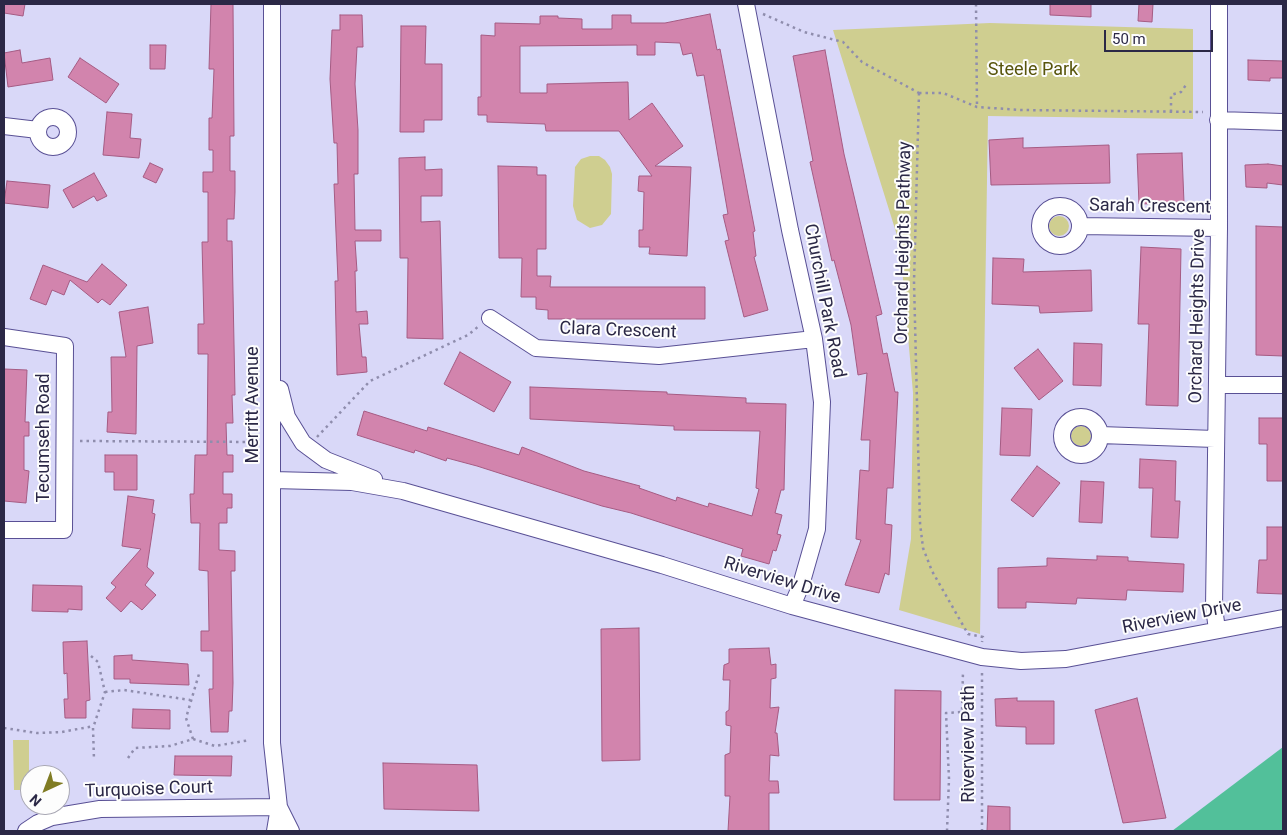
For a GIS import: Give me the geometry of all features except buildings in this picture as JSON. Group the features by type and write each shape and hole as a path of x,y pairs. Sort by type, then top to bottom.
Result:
{"street":[{"name":"Merritt Avenue","path":"272,4 272,743 279,806 275,831"},
{"name":"Orchard Heights Drive","path":"1217,630 1214,607 1219,228 1219,4"},
{"name":"Churchill Park Road","path":"753,8 790,230 814,339 822,402 817,529 803,580 792,606"},
{"path":"1218,120 1283,122"},
{"path":"4,126 38,130"},
{"name":"Sarah Crescent","path":"1080,226 1219,228"},
{"name":"Clara Crescent","path":"490,318 536,348 593,352 659,356 814,339"},
{"name":"Tecumseh Road","path":"4,337 65,346 64,530 4,530"},
{"path":"272,360 287,417 303,442 326,460 404,491"},
{"path":"1217,385 1283,385"},
{"path":"1100,435 1215,438"},
{"name":"Riverview Drive","path":"273,480 352,482 404,491 662,565 792,606 982,657 1021,661 1066,659 1283,618"},
{"name":"Merritt Avenue","path":"279,806 291,831"},
{"name":"Turquoise Court","path":"26,831 38,822 52,817 100,809 279,806"}],"path":[{"path":"976,4 977,107"},
{"path":"753,8 804,32 843,42 862,62 919,94 943,93 977,107 1061,112 1203,112"},
{"path":"1170,112 1171,95 1181,92 1186,85"},
{"name":"Orchard Heights Pathway","path":"919,94 914,282 920,523 923,548 941,586 968,634 983,637 982,657"},
{"path":"303,442 310,443 314,440 370,381 468,334 490,318"},
{"path":"64,441 273,442"},
{"path":"91,656 98,662 105,692 94,726 94,760"},
{"name":"Riverview Path","path":"982,657 982,831"},
{"path":"947,831 946,713 962,712 962,671"},
{"path":"193,739 186,718 199,674"},
{"path":"105,692 124,690 190,700"},
{"path":"4,728 36,733 62,732 94,726"},
{"path":"128,758 135,748 170,746 193,739 214,746 250,740"}],"green space":[{"name":"Steele Park","path":"990,23 1193,29 1193,119 988,116 980,634 899,610 911,539 913,393 900,245 833,30"},
{"path":"599,156 605,160 612,174 611,214 602,225 590,228 577,220 573,206 575,167 581,159"},
{"path":"1059,216 1066,219 1069,226 1066,233 1059,236 1052,233 1049,226 1052,219"},
{"path":"1081,426 1088,429 1091,436 1088,443 1081,446 1074,443 1071,436 1074,429"},
{"path":"13,740 29,740 29,765 20,765 20,790 14,790"}],"shaded area":[{"path":"1283,747 1283,831 1172,831"}]}
